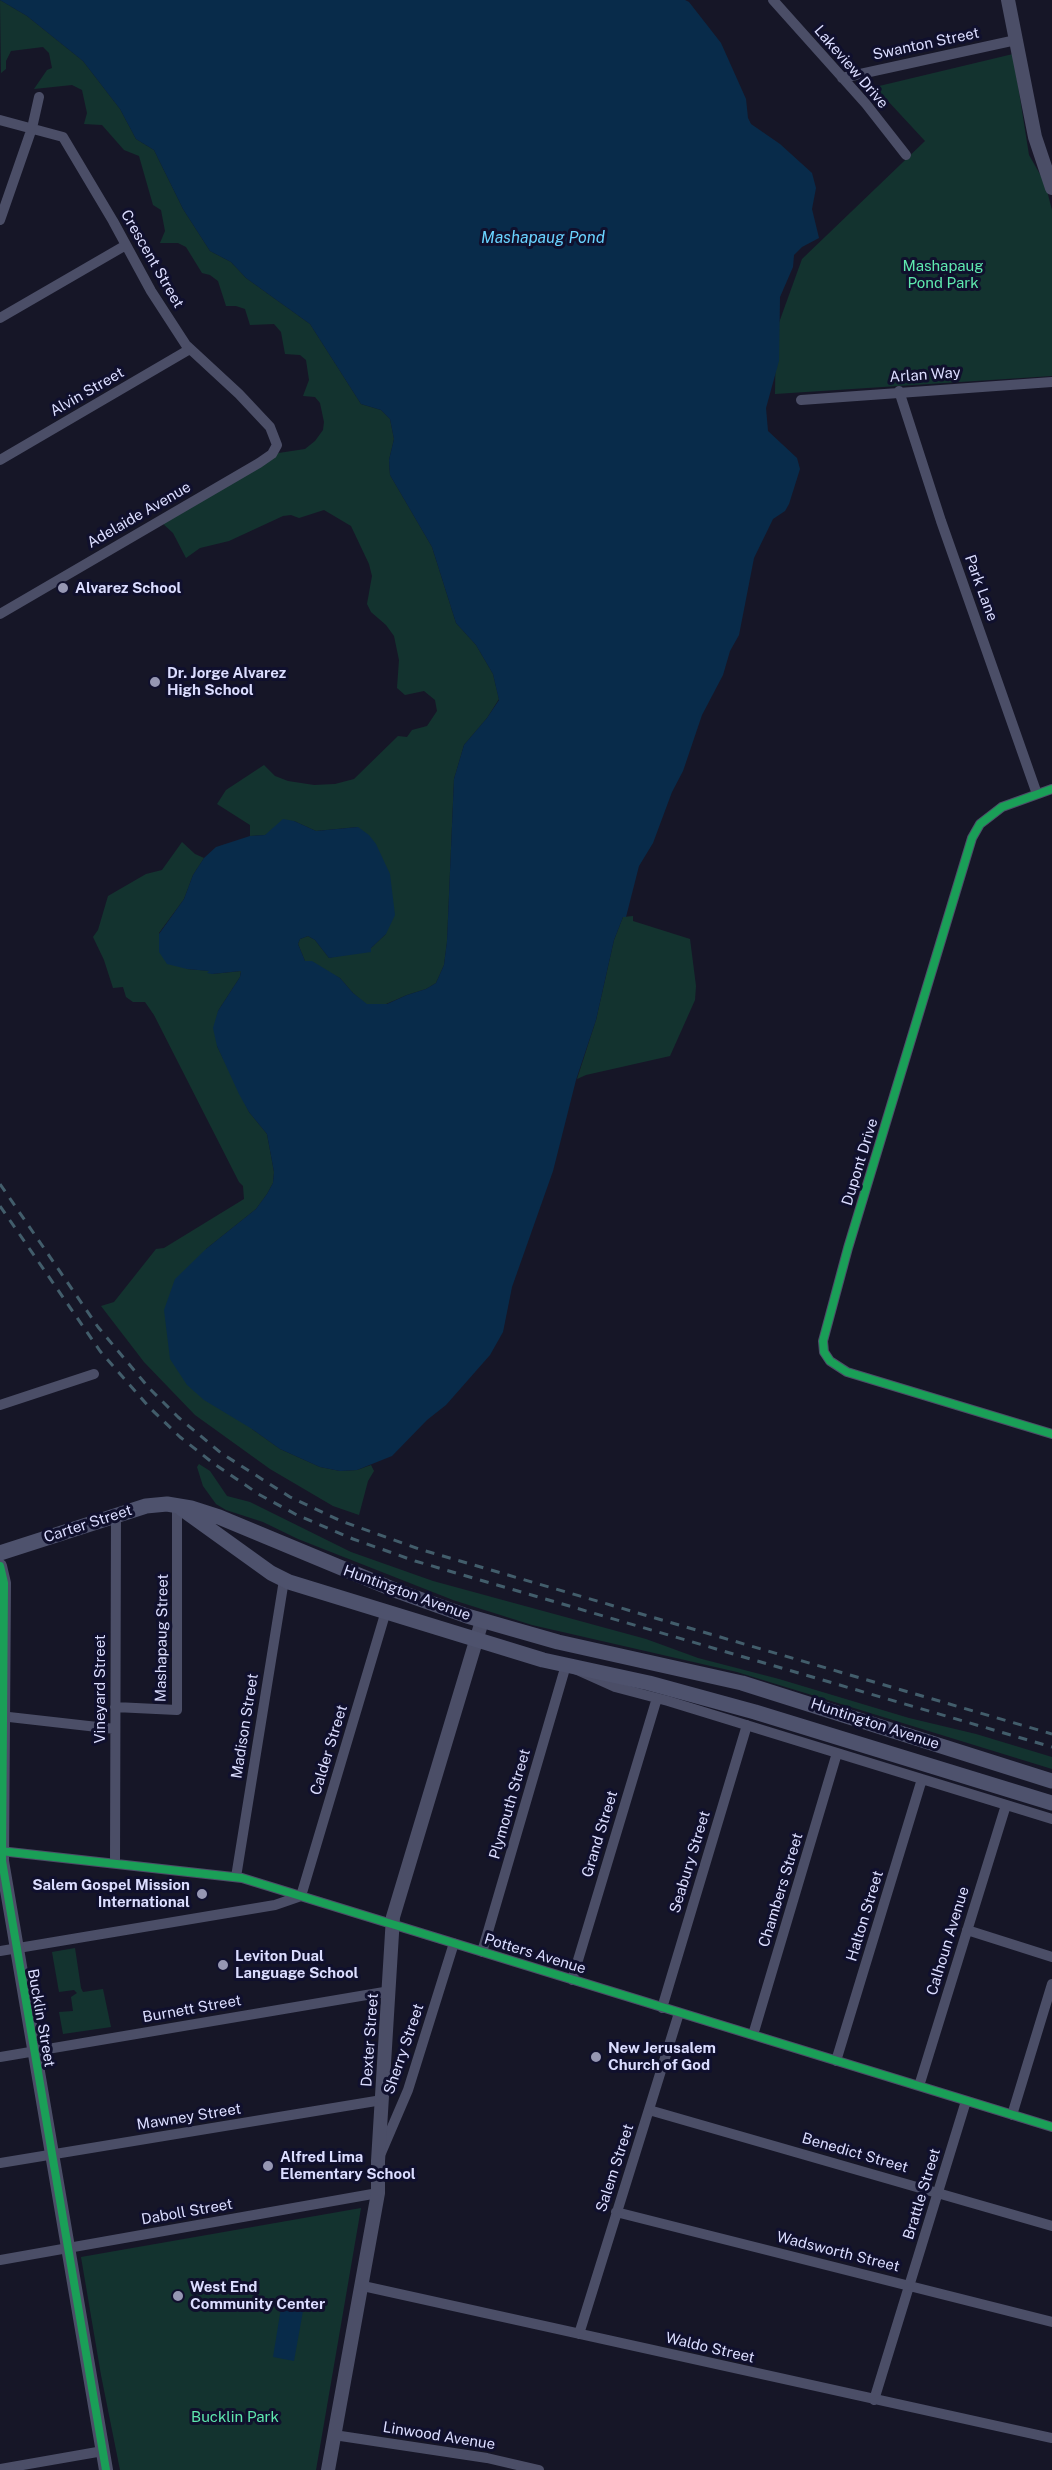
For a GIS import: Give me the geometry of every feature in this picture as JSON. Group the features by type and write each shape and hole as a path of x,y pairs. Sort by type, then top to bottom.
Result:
{"main road":[{"name":"Carter Street","path":"0,1553 150,1505 177,1506"},
{"name":"Huntington Avenue","path":"177,1506 284,1580 476,1640 756,1712 1052,1803"},
{"name":"Huntington Avenue","path":"177,1506 212,1514 397,1591 482,1621 558,1642 751,1686 1052,1781"}],"street":[{"name":"Lakeview Drive","path":"773,0 906,155"},
{"path":"1008,0 1035,137 1052,188"},
{"name":"Swanton Street","path":"842,78 1016,40"},
{"path":"0,220 32,128 39,97"},
{"name":"Crescent Street","path":"0,120 63,137 151,291 190,349 238,394 273,433"},
{"path":"0,318 126,245"},
{"name":"Alvin Street","path":"0,460 190,349"},
{"name":"Arlan Way","path":"801,400 899,391 1052,382"},
{"name":"Park Lane","path":"899,391 941,521 1037,794"},
{"name":"Adelaide Avenue","path":"0,614 259,463 272,454 277,445 273,433"},
{"name":"Dupont Drive","path":"1052,789 1011,803 994,812 980,824 969,844 845,1258 823,1341 824,1352 830,1361 847,1372 1052,1434"},
{"path":"0,1405 94,1374"},
{"name":"Mashapaug Street","path":"115,1707 177,1710 177,1506"},
{"name":"Vineyard Street","path":"115,1863 116,1515"},
{"name":"Bucklin Street","path":"0,1566 4,1583 1,1717 2,1861 15,1949 106,2470"},
{"name":"Madison Street","path":"236,1877 284,1580"},
{"name":"Calder Street","path":"301,1896 386,1611"},
{"name":"Dexter Street","path":"328,2470 378,2193 393,1925 482,1621"},
{"name":"Huntington Avenue","path":"566,1665 609,1685 1052,1819"},
{"name":"Plymouth Street","path":"482,1952 566,1665"},
{"name":"Grand Street","path":"572,1980 657,1698"},
{"path":"1,1717 115,1729"},
{"name":"Seabury Street","path":"662,2008 747,1725"},
{"name":"Chambers Street","path":"753,2035 837,1753"},
{"name":"Halton Street","path":"836,2061 922,1779"},
{"name":"Calhoun Avenue","path":"919,2086 1006,1805"},
{"name":"Potters Avenue","path":"1,1851 236,1877 1052,2127"},
{"path":"0,1951 275,1905 301,1896"},
{"path":"967,1930 1052,1957"},
{"name":"Sherry Street","path":"378,2161 408,2090 454,1944"},
{"path":"1012,2115 1052,1984"},
{"name":"Burnett Street","path":"0,2057 390,1991"},
{"name":"Salem Street","path":"579,2334 679,2013"},
{"name":"Mawney Street","path":"0,2163 382,2100"},
{"name":"Brattle Street","path":"874,2400 966,2101"},
{"name":"Benedict Street","path":"649,2110 1052,2226"},
{"name":"Daboll Street","path":"0,2260 378,2193"},
{"name":"Wadsworth Street","path":"616,2212 1052,2322"},
{"name":"Waldo Street","path":"363,2286 1052,2438"},
{"name":"Linwood Avenue","path":"334,2434 487,2458 539,2470"},
{"path":"0,2469 103,2451"}],"green space":[{"path":"0,0 27,16 83,61 120,109 136,139 154,150 183,209 210,251 231,262 246,278 310,324 361,404 381,410 390,419 394,439 389,460 390,475 432,547 456,623 476,645 493,674 499,699 487,718 464,745 454,779 444,965 436,983 426,989 386,1004 366,1004 340,978 305,961 298,944 300,939 308,936 315,940 329,958 371,948 386,934 358,827 316,831 294,821 265,835 250,836 250,825 217,804 226,790 264,765 275,776 288,781 314,785 335,784 354,779 398,736 407,737 412,730 427,726 437,711 435,700 424,691 405,695 397,688 399,660 394,636 386,625 371,612 367,604 372,576 369,564 351,526 324,510 299,518 291,515 283,516 229,541 200,548 186,558 173,533 160,521 272,454 305,449 315,441 323,430 324,422 320,403 315,397 303,396 309,380 306,360 300,355 285,354 281,332 274,324 250,325 245,309 226,306 218,281 202,273 186,247 178,243 160,243 165,231 161,210 153,205 139,156 124,150 102,125 84,124 87,113 82,90 72,85 34,89 47,70 52,68 49,53 43,47 11,51 6,61 6,69 1,73"},
{"name":"Mashapaug Pond Park","path":"1013,54 1029,155 1045,183 1052,210 1052,376 775,394 776,331 802,259 925,141 875,87"},
{"path":"182,842 195,854 204,858 193,875 184,899 159,933 187,969 211,971 212,974 241,971 240,977 218,1011 217,1046 249,1112 267,1134 274,1172 273,1183 256,1209 206,1249 252,1429 280,1449 320,1467 340,1471 357,1470 371,1465 374,1471 368,1481 359,1515 333,1506 270,1469 195,1415 144,1362 101,1306 114,1302 156,1249 164,1248 244,1199 243,1186 154,1015 145,1002 133,1002 126,997 123,987 113,988 104,960 93,937 98,930 108,896 146,874 162,870"},
{"path":"633,916 633,921 690,939 696,986 695,1000 670,1056 577,1079 596,1020 614,940 623,917"},
{"path":"199,1464 210,1471 227,1496 250,1502 351,1552 433,1581 646,1639 698,1658 1052,1757 1052,1769 737,1672 532,1625 453,1600 298,1539 263,1522 226,1510 216,1504 203,1486 197,1467"},
{"path":"75,1948 81,1988 83,1992 103,1989 111,2027 63,2034 59,2012 73,2011 71,1997 77,1993 74,1990 59,1992 52,1952"},
{"name":"Bucklin Park","path":"361,2208 316,2470 120,2470 81,2257"}],"water":[{"name":"Mashapaug Pond","path":"0,0 685,0 721,43 746,99 751,124 780,144 812,173 816,188 812,209 819,238 802,247 794,255 793,267 780,297 779,361 766,408 768,431 797,458 800,469 789,504 785,511 773,519 754,558 739,635 730,651 723,675 702,715 683,771 672,792 653,843 639,866 626,917 623,917 614,940 596,1020 576,1080 553,1171 512,1287 503,1332 490,1355 446,1405 427,1420 392,1456 357,1470 340,1471 320,1467 280,1449 204,1400 187,1385 170,1359 164,1310 175,1279 206,1249 256,1209 273,1183 274,1172 267,1134 249,1112 239,1094 217,1046 213,1028 218,1011 240,977 241,971 212,974 207,973 209,971 167,964 159,952 159,934 184,899 193,875 204,858 216,847 250,836 265,835 283,819 294,821 316,831 358,827 376,844 390,874 395,915 386,934 371,948 371,952 329,958 315,940 308,936 300,939 298,944 305,961 312,961 340,978 367,1004 387,1004 436,983 444,965 447,941 454,779 464,745 499,700 493,674 476,645 456,623 432,547 390,475 389,460 394,439 390,419 381,410 361,404 310,324 246,278 231,262 210,251 183,209 154,150 136,139 120,109 83,61 27,16"},
{"path":"281,2308 303,2311 294,2361 273,2357"}],"railway":[{"path":"0,1184 98,1327 149,1388 178,1417 221,1453 290,1497 341,1521 419,1549 1052,1734"},
{"path":"0,1206 100,1351 149,1407 180,1437 213,1463 260,1495 297,1515 353,1539 415,1561 1052,1747"}],"cycle path":[{"path":"1052,789 1002,807 980,824 972,838 848,1248 823,1341 824,1352 830,1361 847,1372 1052,1434"},
{"path":"0,1566 4,1583 2,1861 106,2470"},
{"path":"0,1851 242,1878 1052,2127"}],"place":[{"name":"Alvarez School","path":"63,588"},
{"name":"Dr. Jorge Alvarez High School","path":"155,682"},
{"name":"Salem Gospel Mission International","path":"202,1894"},
{"name":"Leviton Dual Language School","path":"223,1965"},
{"name":"New Jerusalem Church of God","path":"596,2057"},
{"name":"Alfred Lima Elementary School","path":"268,2166"},
{"name":"West End Community Center","path":"178,2296"}]}
